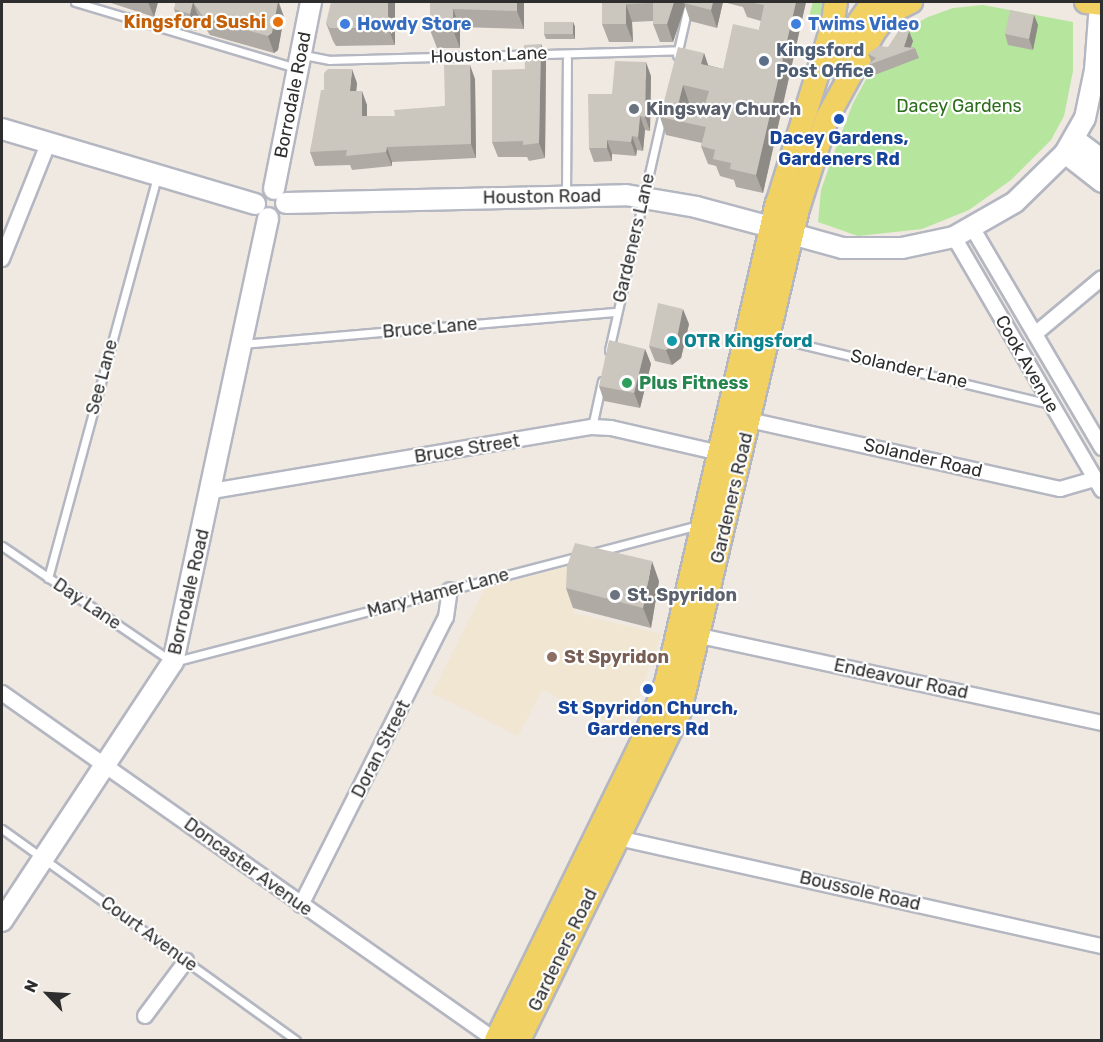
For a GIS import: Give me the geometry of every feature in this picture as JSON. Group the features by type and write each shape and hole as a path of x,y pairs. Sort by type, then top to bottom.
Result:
{"main road":[{"name":"Gardeners Road","path":"519,1041 680,711 700,636 768,337 782,231 813,79 832,27 836,2"},
{"path":"813,79 832,63 878,4 911,2"},
{"name":"Gardeners Road","path":"495,1041 655,713 675,650 720,453 782,231 827,118 874,32 878,4"}],"street":[{"name":"Borrodale Road","path":"280,196 311,2"},
{"path":"1070,146 1092,95 1096,3"},
{"path":"2,129 157,177 262,211 279,216 280,196 263,190 262,211"},
{"path":"2,259 48,144"},
{"path":"1070,146 1101,160"},
{"path":"1070,146 1101,182"},
{"name":"Houston Road","path":"280,196 642,196 842,248 878,250 954,237 973,229 1032,188 1070,146"},
{"name":"Borrodale Road","path":"2,921 108,766 173,662 212,491 242,344 262,211"},
{"name":"Cook Avenue","path":"973,229 1101,448"},
{"name":"Cook Avenue","path":"954,237 1098,485"},
{"path":"1035,334 1101,278"},
{"name":"Solander Road","path":"749,420 1060,489 1098,485"},
{"name":"Bruce Street","path":"212,491 592,427 611,428 720,453"},
{"name":"Doran Street","path":"301,905 446,617 450,590"},
{"name":"Endeavour Road","path":"700,636 1101,723"},
{"name":"Doncaster Avenue","path":"2,693 495,1041"},
{"name":"Boussole Road","path":"618,838 1101,945"},
{"path":"145,1016 186,961"}],"lane":[{"name":"Houston Lane","path":"75,2 300,62 678,50"},
{"path":"675,60 689,2"},
{"path":"566,195 567,59"},
{"name":"Gardeners Lane","path":"607,358 642,196 665,104"},
{"name":"See Lane","path":"48,578 157,177"},
{"name":"Bruce Lane","path":"242,344 617,312"},
{"name":"Solander Lane","path":"768,337 1050,404"},
{"path":"592,427 605,369"},
{"name":"Mary Hamer Lane","path":"173,662 703,524"},
{"name":"Day Lane","path":"2,546 173,662"},
{"name":"Court Avenue","path":"2,829 296,1041"}],"shaded area":[{"name":"St Spyridon","path":"582,563 573,613 661,634 626,732 542,690 518,736 432,693 485,588"}],"green space":[{"path":"813,2 827,2 816,22 808,20"},
{"name":"Dacey Gardens","path":"983,5 1073,22 1073,71 1064,116 1051,140 1011,180 969,210 922,229 858,236 818,222 821,190 834,153 853,103 874,65 910,27 928,17 953,8"}],"building":[{"path":"176,2 193,2 190,14 174,9"},
{"path":"193,2 278,2 272,33 268,36 204,18"},
{"path":"331,2 388,2 388,28 330,28 326,23"},
{"path":"430,2 517,2 517,11 453,9 453,30 430,30"},
{"path":"602,2 674,2 667,24 653,24 653,3 626,4 626,24 602,24"},
{"path":"684,2 713,2 711,10"},
{"path":"749,2 796,2 756,175 730,169 731,163 713,159 715,150 701,146 706,127 660,117 678,47 704,53 701,64 723,69 733,24 759,30 764,5","holes":["683,85 709,91 702,115 677,109"]},
{"path":"1010,10 1034,15 1029,39 1005,34"},
{"path":"905,21 909,31 904,47 915,48 868,65 876,58 868,54 878,46 888,47"},
{"path":"544,22 573,22 573,34 544,34"},
{"path":"541,44 539,143 523,145 523,141 492,142 492,70 525,69 524,45"},
{"path":"615,61 646,62 645,117 640,116 638,137 632,136 631,142 607,140 607,148 589,148 588,94 612,94"},
{"path":"444,65 470,65 471,144 387,147 386,152 346,156 347,150 310,152 321,90 324,90 324,73 328,69 352,69 350,91 362,91 362,116 395,116 394,110 445,106"},
{"path":"658,303 683,309 676,343 666,350 649,346"},
{"path":"609,340 645,349 634,393 599,386"},
{"path":"575,543 652,561 643,608 566,588 567,566"}],"place":[{"name":"Kingsford Sushi","path":"278,22"},
{"name":"Howdy Store","path":"345,24"},
{"name":"Twims Video","path":"796,24"},
{"name":"Kingsford Post Office","path":"764,61"},
{"name":"Kingsway Church","path":"634,109"},
{"name":"Dacey Gardens, Gardeners Rd","path":"839,119"},
{"name":"OTR Kingsford","path":"672,341"},
{"name":"Plus Fitness","path":"627,383"},
{"name":"St. Spyridon","path":"615,595"},
{"name":"St Spyridon","path":"552,657"},
{"name":"St Spyridon Church, Gardeners Rd","path":"648,689"}]}
